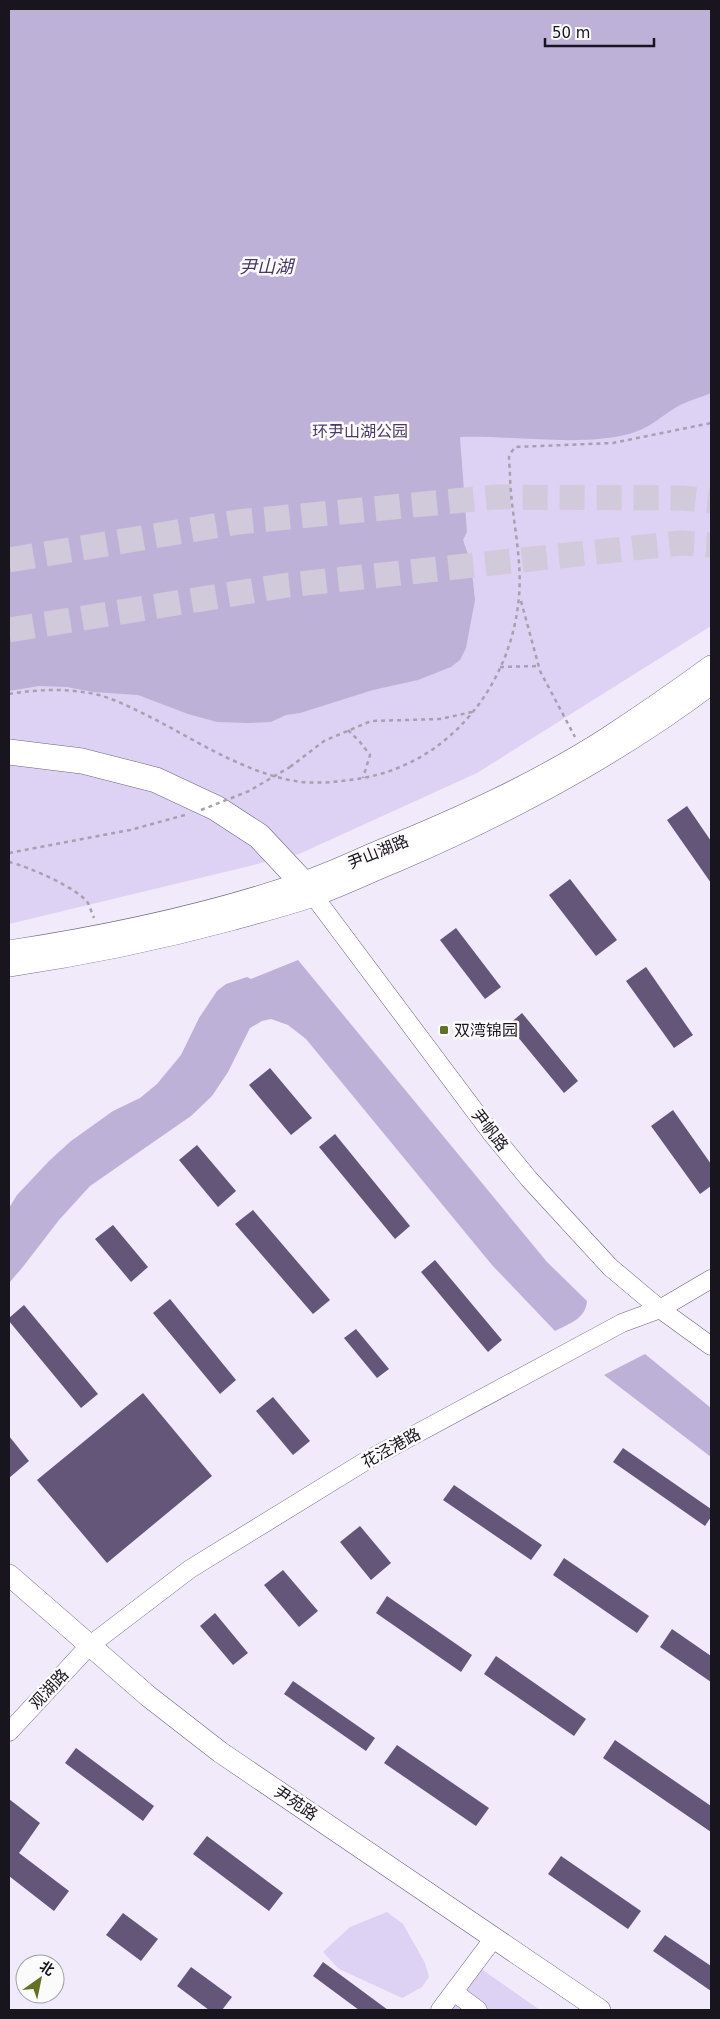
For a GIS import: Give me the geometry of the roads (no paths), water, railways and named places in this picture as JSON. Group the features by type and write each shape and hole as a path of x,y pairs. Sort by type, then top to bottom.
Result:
{"highway":[{"path":"9,752 82,761 156,780 216,808 259,836 309,889"}],"main road":[{"name":"尹山湖路","path":"9,951 101,935 309,889 456,820 528,783 645,713 711,666"},
{"name":"尹山湖路","path":"9,966 80,955 171,936 309,889 464,832 537,795 612,753 669,716 711,684"},
{"name":"尹苑路","path":"9,1575 148,1696 220,1752 600,2010"}],"street":[{"name":"尹帆路","path":"309,889 492,1134 529,1180 610,1267 660,1309 711,1346"},
{"name":"花泾港路","path":"89,1646 190,1569 364,1462 622,1323 660,1309 711,1278"},
{"name":"观湖路","path":"9,1732 89,1646"},
{"path":"440,2010 494,1938"},
{"path":"454,1992 478,2010"}],"water":[{"name":"尹山湖","path":"9,9 711,9 711,393 688,401 642,429 610,438 567,440 460,437 467,532 463,540 471,563 475,600 466,648 460,660 451,667 418,680 373,690 300,713 286,715 271,722 217,722 188,714 138,695 93,692 67,687 39,686 9,691"},
{"path":"298,960 547,1262 587,1301 580,1317 555,1331 492,1265 306,1039 288,1025 271,1019 262,1021 250,1028 228,1072 212,1096 191,1116 90,1186 59,1220 9,1283 9,1208 17,1195 71,1141 113,1111 140,1098 157,1084 181,1055 199,1018 217,991 226,984 247,977 251,979"},
{"path":"645,1354 711,1408 711,1457 604,1375"}],"tunnel":[{"path":"9,560 238,522 496,497 683,498 711,501"},
{"path":"9,630 288,585 681,543 711,545"}],"place":[{"name":"双湾锦园","path":"444,1030"}],"park label":[{"name":"环尹山湖公园","path":"360,431"}]}
